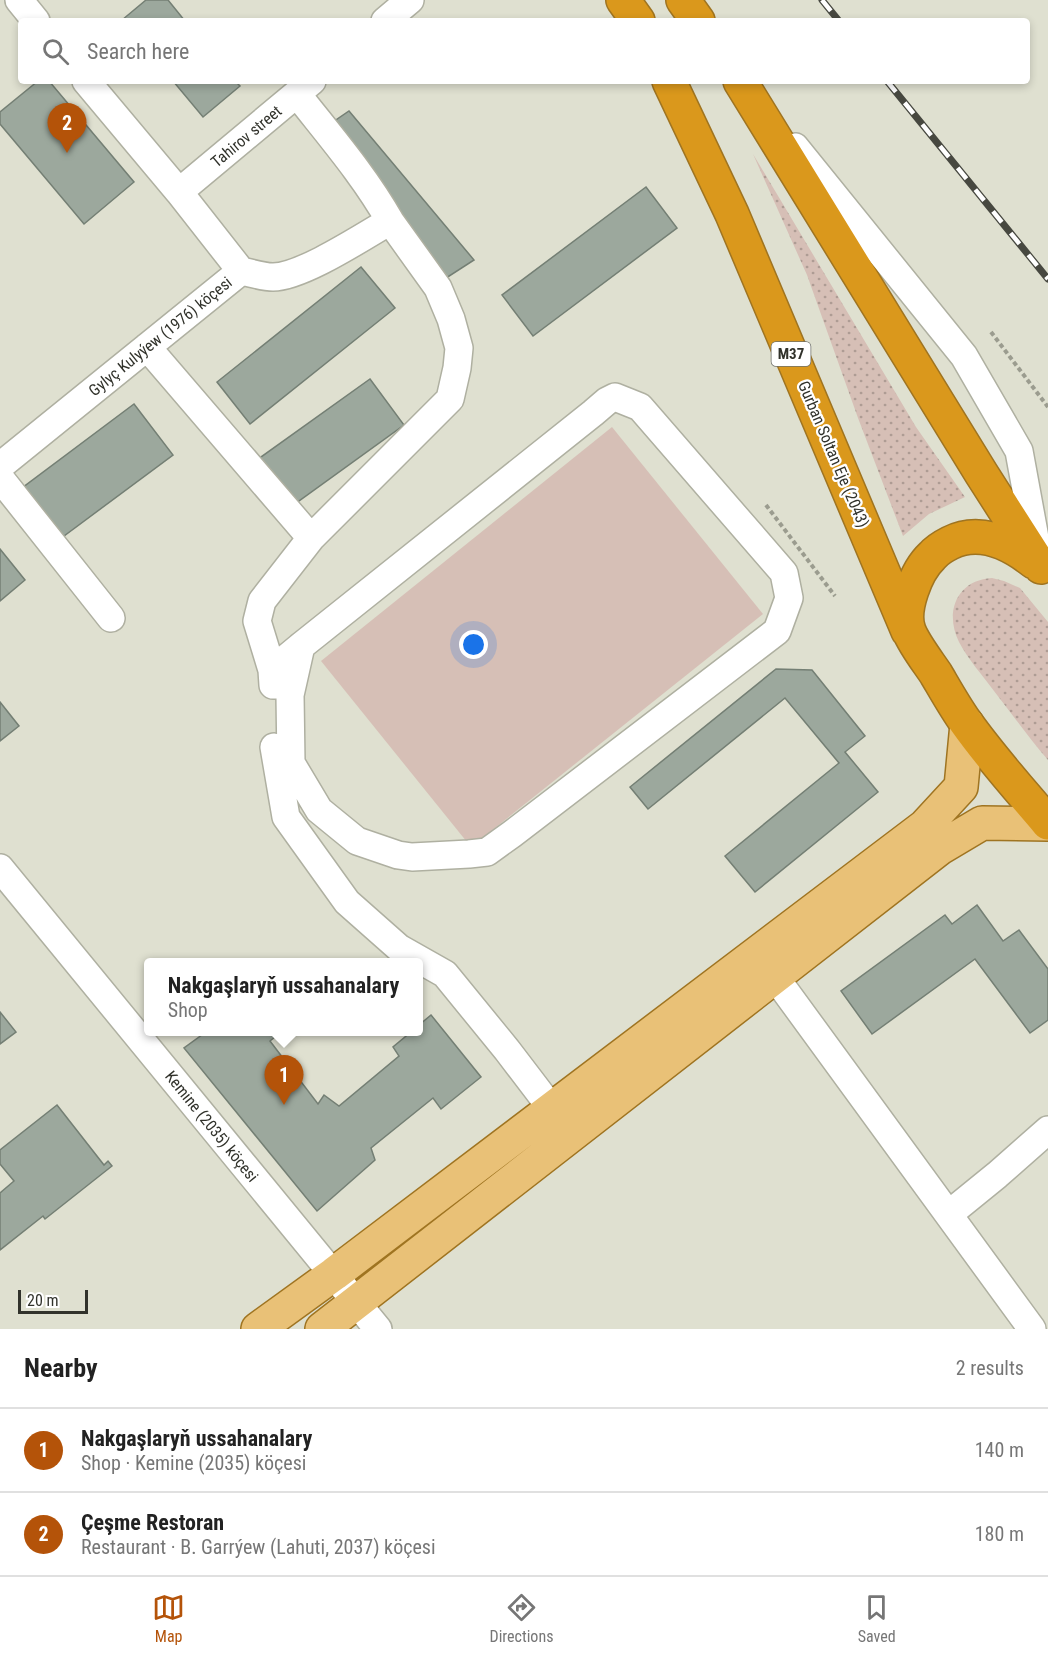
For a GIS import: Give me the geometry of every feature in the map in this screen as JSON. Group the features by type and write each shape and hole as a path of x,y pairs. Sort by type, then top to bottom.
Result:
{"highway":[{"path":"623,0 636,18"},
{"path":"683,0 696,18"},
{"name":"Gurban Soltan Eje (2043)","path":"670,84 732,214 908,630 967,724 1048,824"},
{"path":"742,84 1044,571"},
{"path":"908,630 907,610 915,581 931,556 950,543 970,537 1004,542 1017,549 1044,571"}],"main road":[{"path":"258,1329 334,1274 925,826 961,787 967,724"},
{"path":"322,1329 940,848 982,822 1048,824"}],"street":[{"path":"19,0 34,18"},
{"path":"389,18 410,0"},
{"name":"Gylyç Kulyýew (1976) köçesi","path":"0,466 241,271 179,192 89,84"},
{"path":"742,84 964,356 1019,451 1044,571"},
{"path":"305,88 341,150 438,288 452,319 459,348 450,399 311,538 262,601 257,621 272,670 275,705 272,734 286,817 347,902 399,948 417,958"},
{"name":"Tahirov street","path":"179,192 305,88"},
{"path":"241,271 270,278 286,276 346,246 390,220"},
{"path":"147,347 311,538"},
{"path":"272,670 301,646 607,401 615,397 640,406 784,573 789,598 777,631 512,834 487,852 469,855 412,857 398,855 357,841 319,810 291,763 290,695 301,646"},
{"path":"0,478 111,618"},
{"name":"Kemine (2035) köçesi","path":"0,868 378,1329"},
{"path":"423,962 445,974 552,1108"},
{"path":"774,977 1032,1329"},
{"path":"949,1214 1048,1130"}],"path":[{"path":"991,332 1048,407"},
{"path":"766,505 836,596"}],"shaded area":[{"path":"753,154 916,427 965,497 929,514 903,536 807,275"},
{"path":"612,427 763,614 471,847 321,661"},
{"path":"992,578 1020,588 1048,622 1048,760 971,661 955,631 954,609 962,591 980,580"}],"building":[{"path":"146,0 168,0 183,18 124,18"},
{"path":"34,84 52,84 134,182 84,224 0,124 0,112"},
{"path":"176,84 238,84 240,86 203,117"},
{"path":"349,111 474,260 440,282 317,133"},
{"path":"646,187 677,228 533,336 502,295"},
{"path":"361,267 395,308 250,424 217,382"},
{"path":"370,379 404,425 281,514 247,467"},
{"path":"134,404 173,455 60,539 22,488"},
{"path":"0,549 25,580 0,601"},
{"path":"776,669 812,670 865,736 845,752 878,792 755,892 725,856 839,763 785,698 648,809 630,787"},
{"path":"0,702 19,726 0,741"},
{"path":"977,905 1003,941 1019,930 1048,969 1048,1020 1030,1033 975,959 872,1034 841,991 945,915 952,924"},
{"path":"0,1012 16,1032 0,1044"},
{"path":"431,1015 481,1077 441,1109 433,1098 371,1148 375,1160 317,1211 184,1048 200,1036 276,1036 270,1041 318,1104 324,1095 339,1106 399,1056 393,1047 406,1036 423,1036 423,1022"},
{"path":"57,1105 104,1165 108,1161 112,1166 45,1219 43,1216 0,1250 0,1193 14,1181 0,1164 0,1150"}],"railway":[{"path":"822,0 837,18"},
{"path":"889,84 1048,279"}],"place":[{"name":"Çeşme Restoran","path":"67,153"},
{"name":"Nakgaşlaryň ussahanalary","path":"284,1105"}]}
